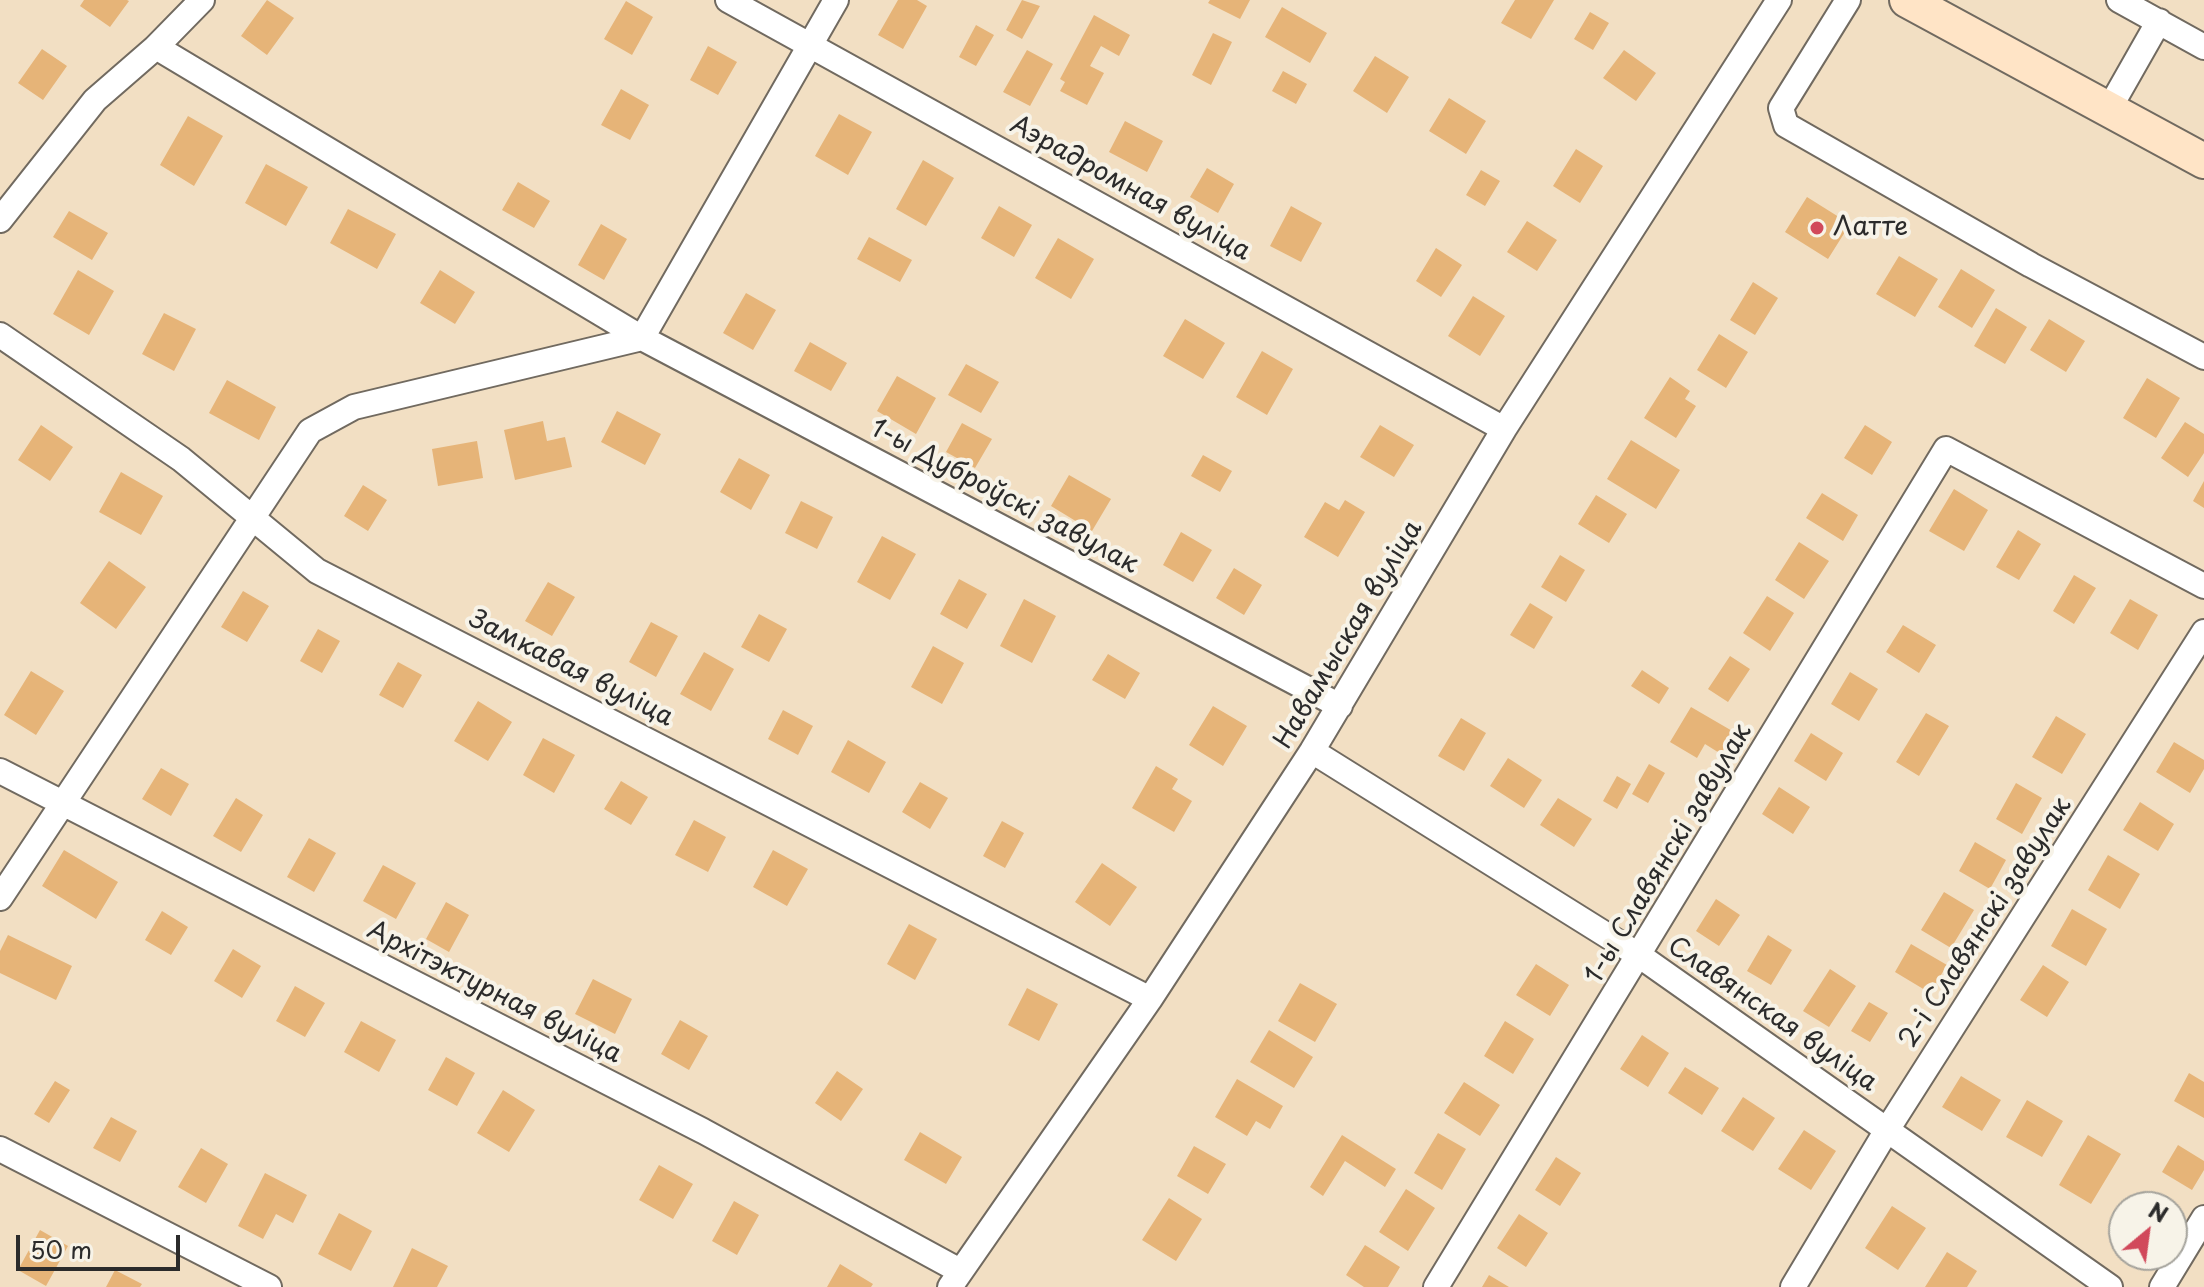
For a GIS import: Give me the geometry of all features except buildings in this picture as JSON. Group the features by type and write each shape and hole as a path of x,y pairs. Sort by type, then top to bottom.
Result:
{"main road":[{"path":"1907,0 2204,161"}],"street":[{"path":"0,220 95,100 156,47 202,0"},
{"name":"Аэрадромная вуліца","path":"728,0 1504,429"},
{"path":"0,898 310,431 354,407 642,338 836,0"},
{"name":"Навамыская вуліца","path":"955,1279 1150,999 1312,751 1504,429 1779,0"},
{"path":"1848,0 1781,108 1780,115 1786,125 2031,265 2204,357"},
{"path":"2119,0 2204,47"},
{"path":"2109,109 2159,21"},
{"name":"1-ы Дуброўскі завулак","path":"156,47 642,338 1340,706"},
{"name":"Замкавая вуліца","path":"0,335 181,459 250,519 317,571 1150,999"},
{"name":"1-ы Славянскі завулак","path":"1436,1287 1946,449 2204,586"},
{"name":"2-і Славянскі завулак","path":"1793,1287 1887,1130 2204,632"},
{"name":"Славянская вуліца","path":"1312,751 1640,956 2110,1287"},
{"name":"Архітэктурная вуліца","path":"0,771 703,1131 955,1279"},
{"path":"0,1149 269,1287"},
{"path":"2162,1287 2204,1218"}],"place":[{"name":"Латте","path":"1817,228"}]}
